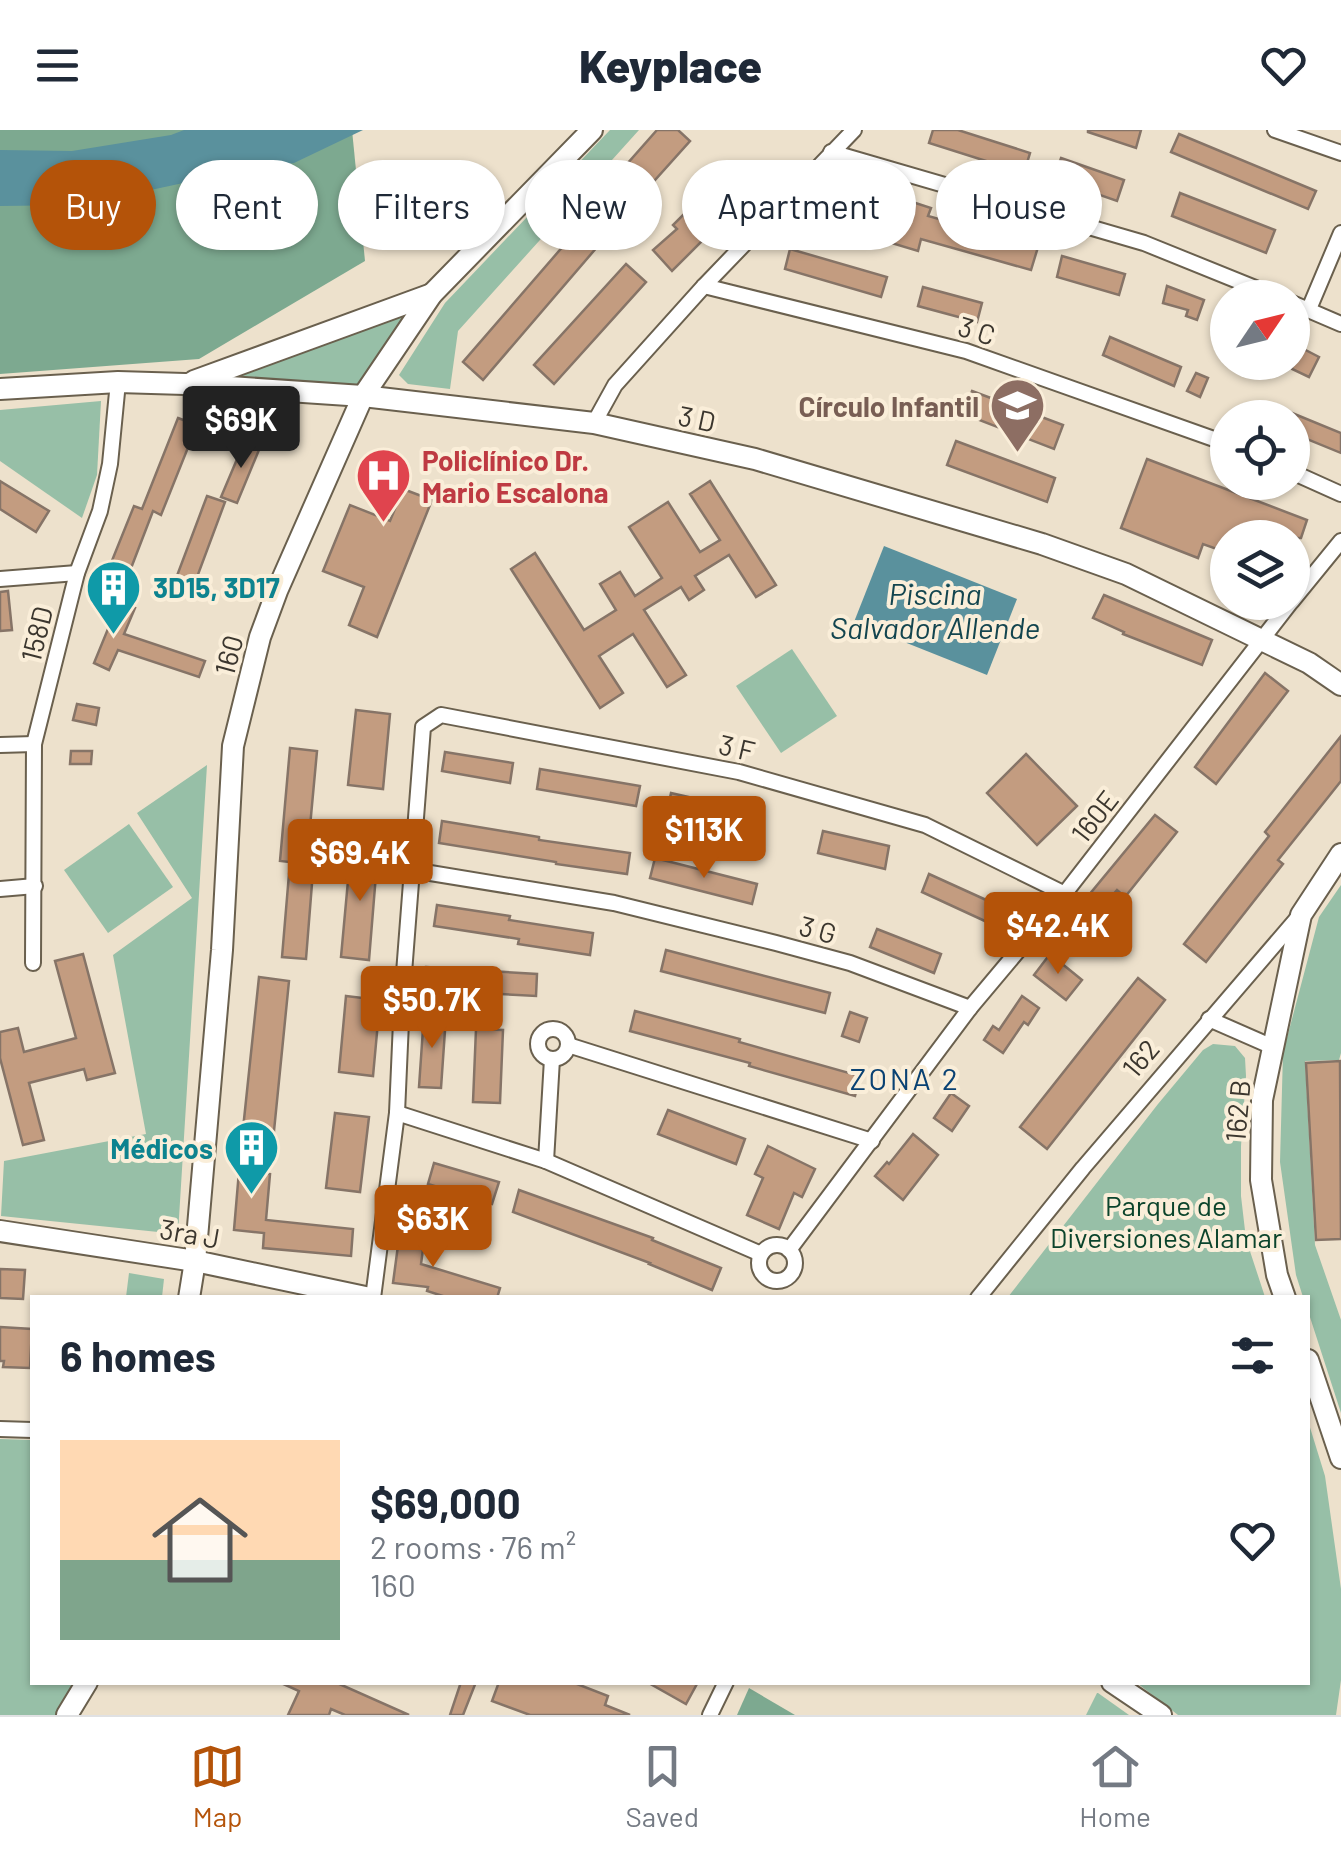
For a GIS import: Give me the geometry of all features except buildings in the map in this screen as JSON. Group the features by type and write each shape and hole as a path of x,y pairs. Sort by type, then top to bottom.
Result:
{"street":[{"name":"160","path":"189,1295 222,950 234,746 260,638 364,396 432,294 592,130"},
{"path":"594,423 615,385 854,130"},
{"path":"1275,130 1341,154"},
{"path":"832,152 1144,243 1235,280"},
{"path":"1310,307 1341,233"},
{"name":"3 C","path":"704,286 966,351 1210,438"},
{"path":"185,384 432,294"},
{"path":"1310,309 1341,324"},
{"name":"3 D","path":"0,389 118,382 185,384 364,396 594,423 756,459 1042,544 1126,574 1309,663 1341,685"},
{"name":"158D","path":"33,963 34,744 78,573 104,496 118,382"},
{"path":"1310,480 1341,494"},
{"name":"160E","path":"1310,580 1341,541"},
{"path":"0,579 78,573"},
{"name":"160E","path":"789,1250 970,1008 1065,894 1277,620"},
{"name":"3 F","path":"412,870 423,727 442,715 739,772 869,809 924,825 1065,894"},
{"path":"0,745 34,744"},
{"name":"162","path":"980,1295 1083,1168 1300,915 1341,854"},
{"path":"371,1295 397,1114 412,870"},
{"name":"3 G","path":"412,870 614,904 740,934 850,964 970,1008"},
{"path":"0,889 35,886"},
{"name":"162 B","path":"1284,1295 1277,1276 1261,1180 1262,1100 1300,915"},
{"name":"162 B","path":"1208,1020 1272,1047"},
{"path":"550,1028 561,1030 568,1045 564,1055 552,1060 538,1048 538,1042 550,1028"},
{"path":"568,1045 872,1141"},
{"path":"546,1161 552,1060"},
{"path":"397,1114 546,1161 760,1254"},
{"name":"3ra J","path":"0,1231 195,1261 357,1295"},
{"path":"770,1246 789,1250 794,1266 788,1277 777,1281 765,1277 759,1266 760,1254 770,1246"},
{"path":"1310,1366 1341,1458"},
{"path":"0,1429 30,1430"},
{"path":"67,1715 85,1685"},
{"path":"710,1715 725,1685"},
{"path":"1116,1685 1161,1715"}],"green space":[{"path":"0,130 352,130 355,160 338,160 338,250 364,250 365,261 199,359 0,374"},
{"path":"610,130 639,130 612,160 581,160"},
{"path":"525,219 525,250 531,250 458,331 450,389 408,384 399,375 445,303 496,250 505,250 505,240"},
{"path":"407,314 356,390 225,379"},
{"path":"101,401 97,475 82,518 0,461 0,410"},
{"path":"792,649 837,716 781,753 736,686"},
{"path":"207,765 178,1234 1,1216 4,1161 146,1134 113,955 192,898 137,813"},
{"path":"129,824 173,887 108,933 64,870"},
{"path":"1341,885 1341,1053 1339,1060 1305,1061 1315,1245 1341,1320 1341,1413 1310,1317 1310,1295 1302,1295 1296,1275 1280,1162 1283,1053 1319,917"},
{"name":"Parque de Diversiones Alamar","path":"1213,1044 1235,1046 1245,1058 1241,1196 1246,1239 1264,1295 1010,1295 1158,1104 1203,1050"},
{"path":"129,1273 164,1279 162,1295 126,1295"},
{"path":"1310,1427 1325,1476 1341,1589 1341,1680 1336,1715 1178,1715 1140,1685 1310,1685"},
{"path":"0,1439 30,1440 30,1685 80,1685 64,1715 0,1715"},
{"path":"749,1688 795,1715 737,1715"},
{"path":"1098,1693 1129,1715 1086,1715"}],"water":[{"path":"184,130 363,130 300,160 176,160 176,185 156,189 156,160 30,160 30,206 0,206 0,150 72,151"},
{"name":"Piscina Salvador Allende","path":"884,546 1017,599 987,675 854,622"}],"place":[{"name":"Círculo Infantil","path":"1018,455"},
{"name":"Policlínico Dr. Mario Escalona","path":"383,525"},
{"name":"3D15, 3D17","path":"114,636"},
{"name":"Médicos","path":"252,1197"}],"district":[{"name":"ZONA 2","path":"905,1078"}]}
